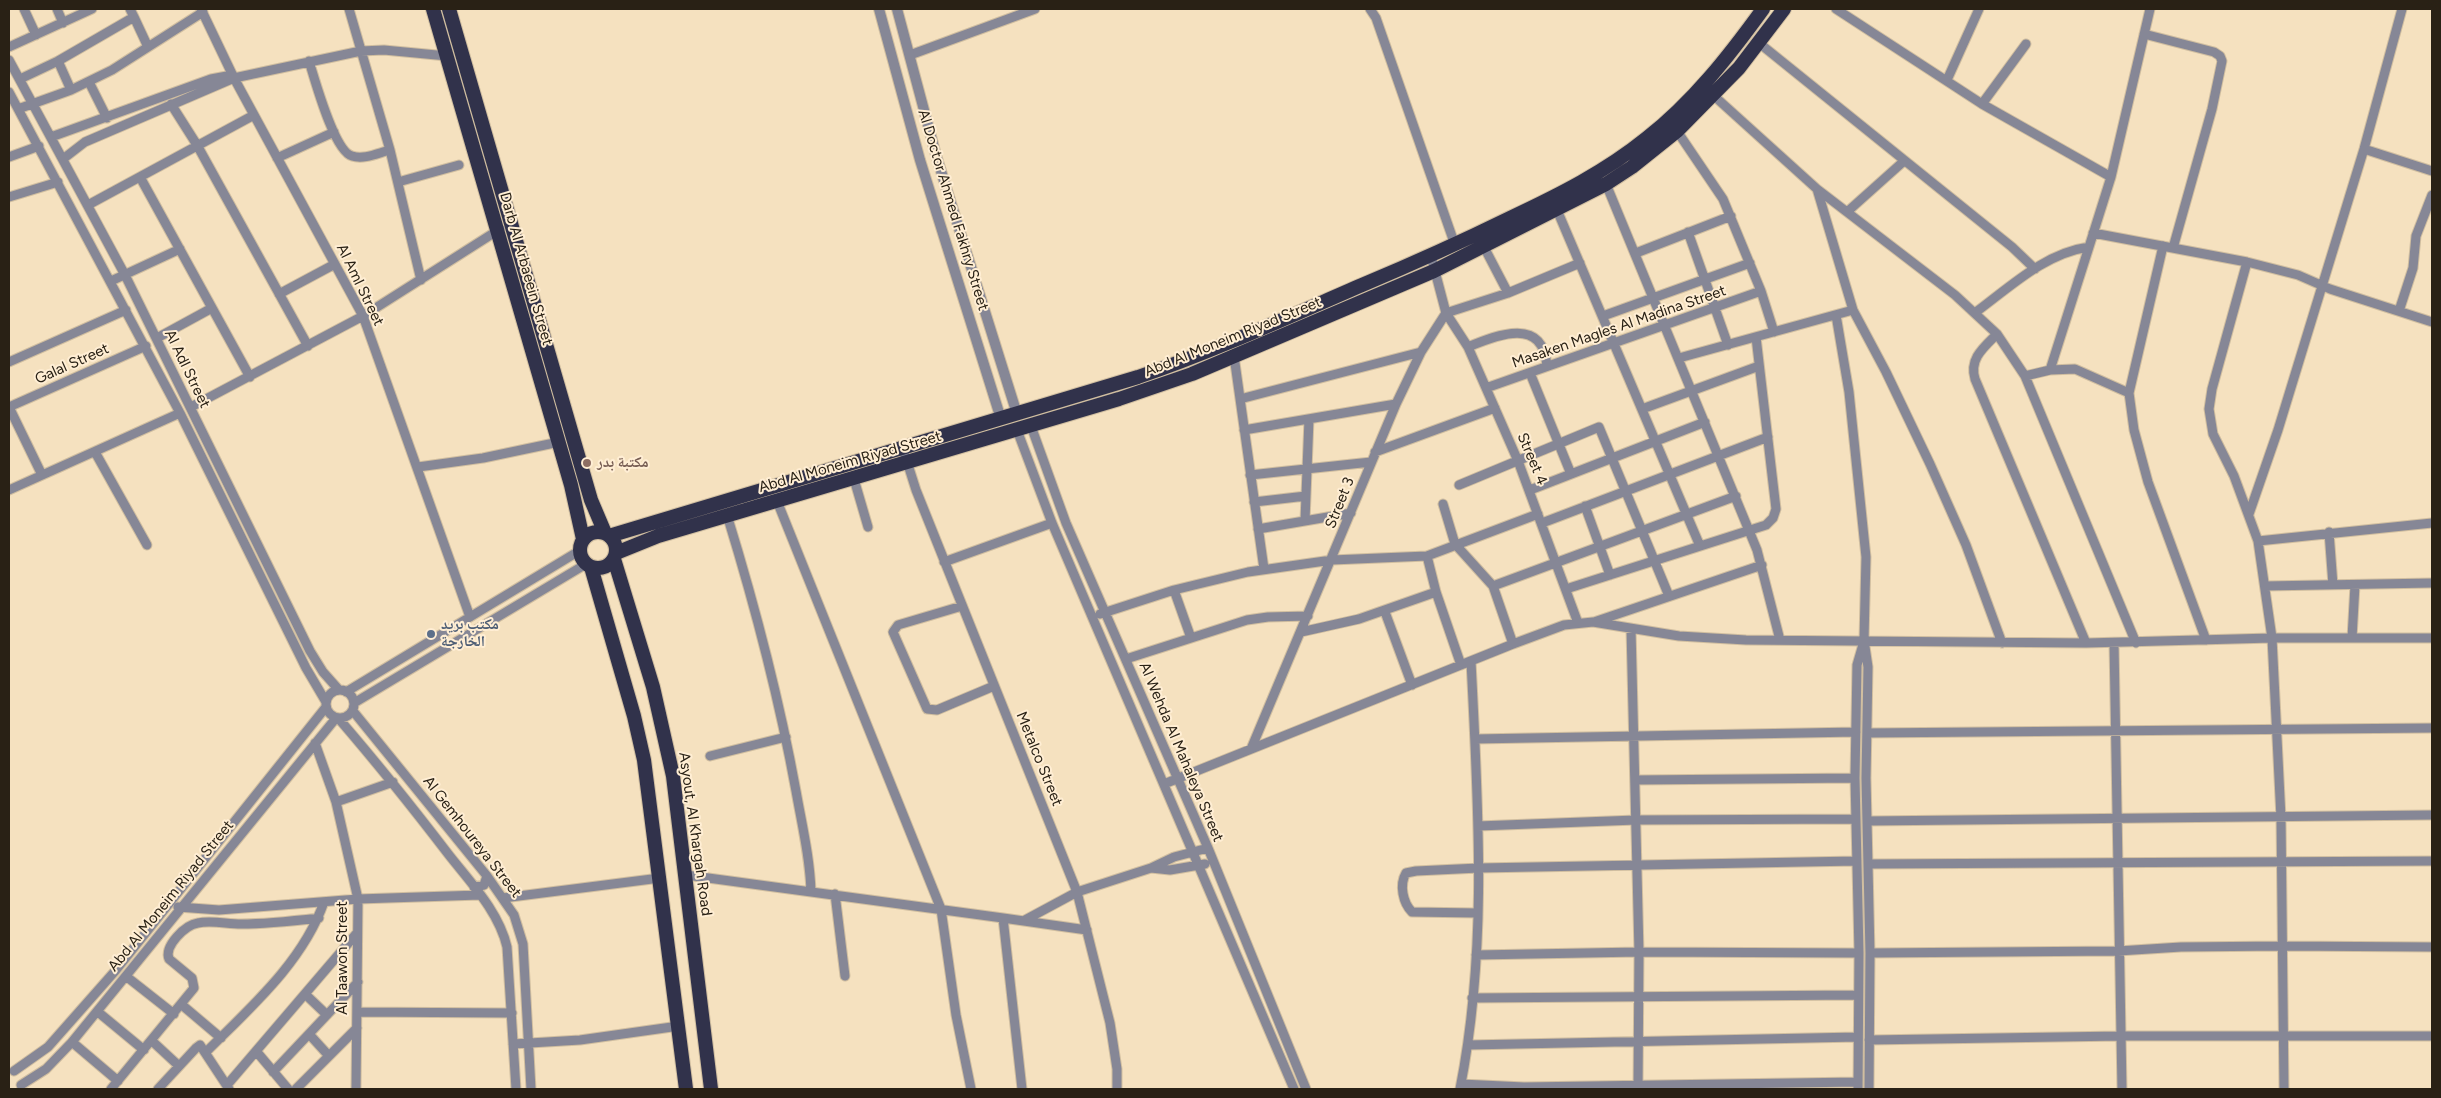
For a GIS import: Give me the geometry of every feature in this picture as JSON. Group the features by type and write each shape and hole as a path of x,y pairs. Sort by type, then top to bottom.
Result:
{"highway":[{"name":"Darb Al Arbaeein Street","path":"432,9 498,231 549,380"},
{"name":"Darb Al Arbaeein Street","path":"449,9 511,224 555,401 591,500 607,535"},
{"name":"Abd Al Moneim Riyad Street","path":"607,535 903,449 1138,377 1210,350 1431,256 1577,186 1610,166 1649,138 1702,87 1726,60 1763,9"},
{"name":"Abd Al Moneim Riyad Street","path":"615,556 658,536 1142,392 1192,374 1434,271 1557,210 1606,184 1632,166 1677,131 1713,95 1759,44 1784,9"},
{"path":"1138,377 1142,392"},
{"name":"Darb Al Arbaeein Street","path":"555,401 559,442 573,492 581,545"},
{"path":"588,566 604,568 615,556 616,546 607,535 597,532 581,545 639,738 649,791 686,1089"},
{"name":"Asyout, Al Khargah Road","path":"615,556 653,687 679,813 711,1089"}],"street":[{"path":"24,9 36,35"},
{"path":"57,9 63,23"},
{"path":"9,47 92,9"},
{"path":"349,9 390,150 422,280"},
{"name":"Al Doctor Ahmed Fakhry Street","path":"879,9 920,160 1002,419"},
{"name":"Al Doctor Ahmed Fakhry Street","path":"897,9 936,156 1017,414"},
{"path":"910,55 1035,9"},
{"path":"1370,9 1377,13 1455,245"},
{"path":"1836,9 1982,104 2111,176"},
{"path":"1947,80 1979,9"},
{"path":"2050,370 2111,176 2150,9"},
{"path":"2249,514 2278,430 2364,149 2402,9"},
{"path":"18,109 88,82 148,47 202,10"},
{"name":"Al Aml Street","path":"202,10 234,78 363,316 474,615 485,624"},
{"path":"20,79 58,61 132,13 148,47"},
{"path":"2144,34 2214,52 2220,56 2222,61 2212,109 2173,248"},
{"path":"1759,44 2012,247 2035,269"},
{"path":"1982,104 2026,44"},
{"path":"63,159 84,142 234,78 361,51 384,50 447,56"},
{"name":"Al Adl Street","path":"9,60 34,103 125,275 310,651 323,672 342,691"},
{"path":"58,61 71,90"},
{"path":"309,61 341,148 352,156 362,158 390,150"},
{"path":"51,137 211,79 227,76 234,78"},
{"path":"88,82 107,118"},
{"name":"Al Adl Street","path":"9,92 146,346 326,705"},
{"path":"1713,95 1817,189 1976,312 1997,334 2025,376 2136,643"},
{"path":"171,104 197,145 308,346"},
{"path":"88,205 254,115"},
{"path":"1677,131 1713,182 1731,216 1761,291 1774,332"},
{"path":"277,158 334,132"},
{"path":"9,157 39,146"},
{"path":"2364,149 2432,171"},
{"path":"920,160 936,156"},
{"path":"1847,212 1904,161"},
{"path":"398,182 460,164"},
{"path":"140,177 250,377"},
{"path":"9,197 58,182"},
{"path":"1606,184 1666,325 1749,530 1762,565 1780,640"},
{"path":"1817,189 1853,310 1886,372 1930,464 1966,546 2002,643"},
{"path":"2399,311 2413,268 2416,236 2432,195"},
{"path":"1557,210 1700,546"},
{"path":"1636,253 1731,216"},
{"path":"190,407 363,316 511,224"},
{"path":"1688,232 1728,345"},
{"path":"2093,233 2246,262 2298,274 2322,285 2432,322"},
{"path":"2163,246 2129,393 2134,430 2148,482 2206,640"},
{"path":"1484,247 1508,293"},
{"path":"1976,312 2035,269 2066,252 2089,247"},
{"path":"112,281 180,250"},
{"path":"1431,256 1446,313 1508,293 1580,264"},
{"path":"2246,262 2212,390 2210,409 2213,434 2249,514 2258,541 2272,638 2281,818 2284,1089"},
{"path":"1603,316 1750,263"},
{"path":"278,294 335,264"},
{"name":"Masaken Magles Al Madina Street","path":"1486,388 1761,291"},
{"path":"157,338 212,308"},
{"path":"9,362 126,310"},
{"path":"1679,358 1853,310"},
{"name":"Street 4","path":"1446,313 1468,347 1518,461 1578,623"},
{"name":"Street 3","path":"1251,749 1396,404 1421,352 1446,313"},
{"path":"1836,315 1849,392 1860,480 1866,557 1864,640 1868,667 1869,1089"},
{"path":"1468,347 1502,334 1516,332 1526,334 1542,346 1547,366"},
{"path":"1997,334 1975,359 1973,372 1975,379 2086,643"},
{"path":"1566,589 1766,525 1775,514 1756,337"},
{"name":"Galal Street","path":"9,407 146,346"},
{"path":"1240,399 1421,352"},
{"path":"1234,356 1264,569"},
{"path":"1642,409 1759,366"},
{"path":"2025,376 2050,370 2075,369 2129,393"},
{"path":"1530,373 1571,474"},
{"path":"1244,430 1396,404"},
{"path":"9,407 42,476"},
{"path":"1375,452 1495,408"},
{"path":"9,490 180,413"},
{"path":"1305,521 1309,419"},
{"path":"1530,490 1705,422"},
{"name":"Al Wehda Al Mahaleya Street","path":"1031,426 1066,523 1208,848 1306,1089"},
{"path":"1459,485 1599,427 1669,596"},
{"name":"Al Wehda Al Mahaleya Street","path":"1017,430 1052,523 1294,1089"},
{"path":"1092,616 1174,590 1264,569 1332,560 1427,556 1455,544 1585,506 1768,437"},
{"path":"418,467 482,458 559,442"},
{"name":"Metalco Street","path":"903,449 944,562 1077,892 1115,1046 1117,1089"},
{"path":"95,452 147,545"},
{"path":"1030,462 1042,458"},
{"path":"1250,475 1371,462"},
{"path":"854,479 868,527"},
{"path":"1254,502 1306,496"},
{"path":"1494,586 1736,496"},
{"path":"777,501 941,909 956,1015 971,1089"},
{"path":"1443,504 1455,544 1494,586 1513,644"},
{"path":"1585,506 1610,575"},
{"path":"1258,529 1351,513"},
{"path":"727,515 744,571 786,737 808,857 811,892"},
{"path":"944,562 1052,523"},
{"path":"2258,541 2329,532 2432,523"},
{"path":"2329,532 2332,585"},
{"path":"581,545 454,627 342,691 330,694 326,705 331,716 338,718 347,717 353,707 462,638 588,566"},
{"path":"1427,556 1436,592 1461,665"},
{"path":"1593,622 1762,565"},
{"path":"2265,586 2432,583"},
{"path":"2352,638 2356,585"},
{"path":"1174,590 1192,638"},
{"path":"1301,632 1384,612 1436,592"},
{"path":"962,606 898,625 893,632 927,709 937,710 994,686"},
{"path":"1384,612 1412,684"},
{"path":"1126,659 1247,620 1268,617 1308,616"},
{"path":"1164,784 1513,644 1564,625 1578,623 1593,622 1713,639 2136,643 2272,638 2432,638"},
{"path":"454,627 462,638"},
{"path":"1632,629 1639,952 1638,1087"},
{"path":"1471,661 1478,826 1478,913 1468,1045 1460,1087 1858,1086 1859,953 1855,778 1857,665 1864,640"},
{"path":"2114,643 2114,731 2122,1089"},
{"path":"342,691 352,696 353,707"},
{"name":"Abd Al Moneim Riyad Street","path":"11,1068 48,1047 170,904 326,705"},
{"name":"Al Gemhoureya Street","path":"353,707 487,876 509,906 518,924 523,944 531,1089"},
{"name":"Abd Al Moneim Riyad Street","path":"21,1088 46,1069 128,977 182,908 338,718"},
{"name":"Al Gemhoureya Street","path":"338,718 393,782 474,887 494,916 504,936 507,947 516,1089"},
{"path":"1867,733 2432,728"},
{"path":"1474,739 1856,732"},
{"path":"710,756 786,737"},
{"name":"Al Taawon Street","path":"316,743 336,802 358,899 356,1089"},
{"path":"1636,780 1855,778"},
{"path":"336,802 393,782"},
{"path":"1867,821 2432,815"},
{"path":"1478,826 1636,820 1856,820"},
{"path":"1025,920 1077,892 1151,868 1174,857 1208,848"},
{"path":"1868,864 2280,860 2432,861"},
{"path":"1478,913 1412,912 1405,901 1402,882 1406,873 1479,868 1857,861"},
{"path":"1151,868 1170,870 1213,862"},
{"path":"686,875 1087,930"},
{"path":"474,887 484,885 487,876"},
{"path":"503,898 660,878"},
{"path":"835,894 845,976"},
{"path":"170,904 182,908 219,910 358,899 480,896"},
{"path":"1858,897 1869,897"},
{"path":"206,1052 265,992 310,936 324,902"},
{"path":"494,916 500,908 509,906"},
{"path":"219,910 219,923"},
{"path":"111,1089 194,988 194,981 169,959 168,948 191,925 202,922 269,923 319,918"},
{"path":"1003,918 1022,1089"},
{"path":"158,1089 198,1046 203,1047 228,1087 256,1051 357,933"},
{"path":"1870,953 2118,951 2182,947 2432,947"},
{"path":"1476,955 1639,952 1859,953"},
{"path":"128,977 174,1014"},
{"path":"273,1072 358,982"},
{"path":"305,994 327,1015"},
{"path":"1472,998 1858,995"},
{"path":"182,1004 221,1038"},
{"path":"98,1012 144,1050"},
{"path":"357,1012 512,1013"},
{"path":"513,1044 580,1040 679,1026"},
{"path":"296,1089 357,1028"},
{"path":"309,1034 329,1056"},
{"path":"1869,1040 2121,1036 2283,1038 2432,1036"},
{"path":"1468,1045 1858,1037"},
{"path":"152,1041 179,1066"},
{"path":"72,1042 118,1081"},
{"path":"256,1051 288,1089"},
{"path":"11,1068 20,1077 21,1088"}],"place":[{"name":"مكتبة بدر","path":"587,463"},
{"name":"مكتب بريد الخارجة","path":"431,634"}]}
